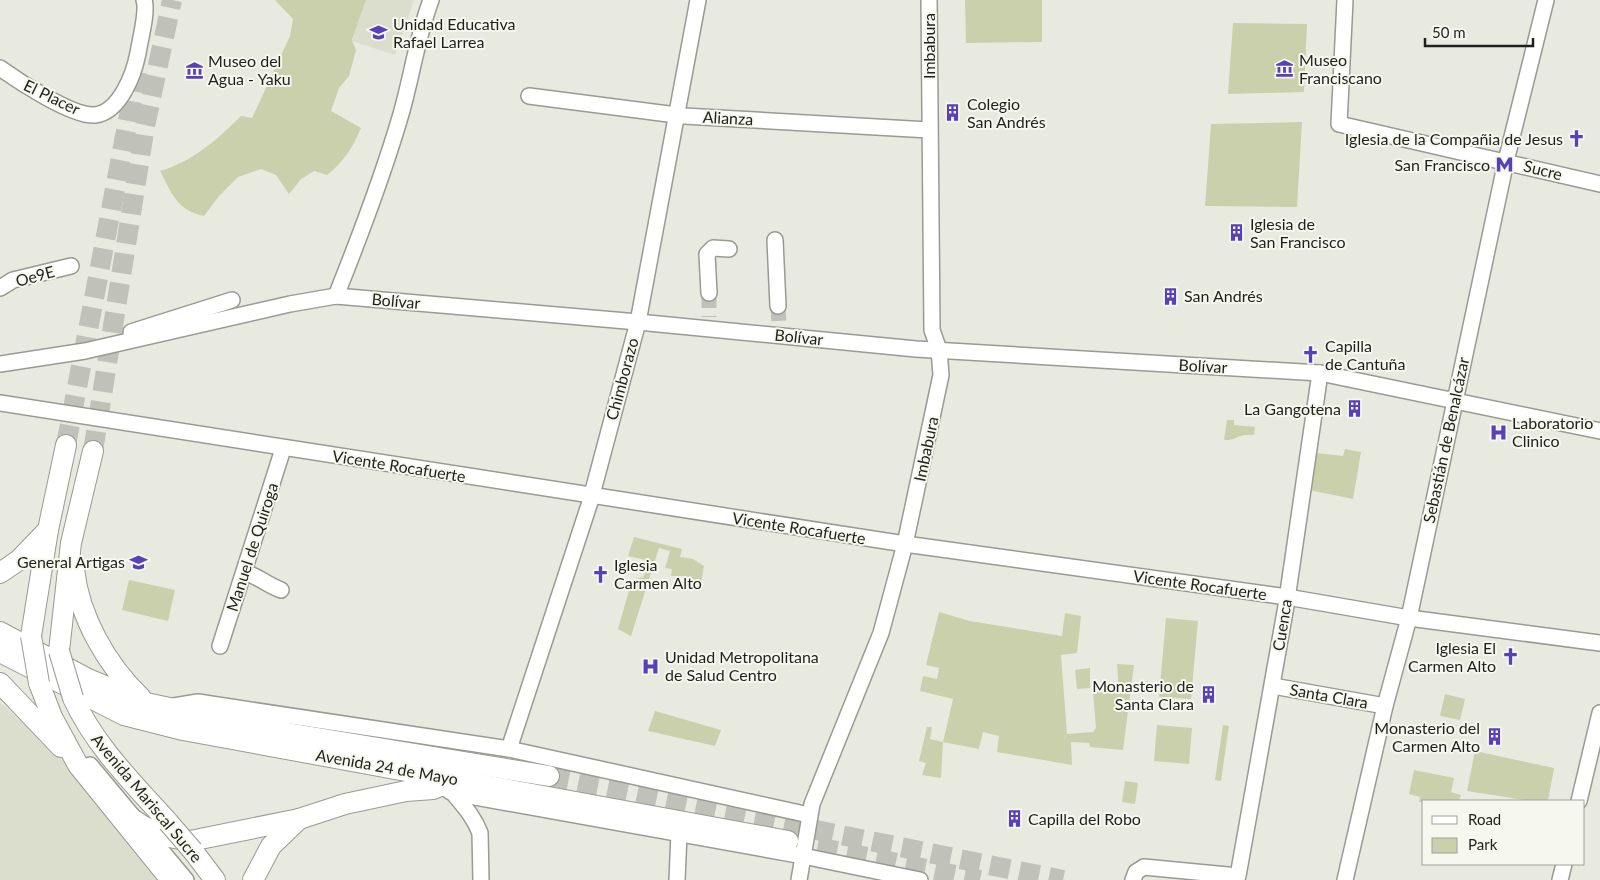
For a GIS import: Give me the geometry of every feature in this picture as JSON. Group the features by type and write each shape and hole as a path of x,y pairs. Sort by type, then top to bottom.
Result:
{"main road":[{"name":"Avenida Mariscal Sucre","path":"66,446 48,530 31,636 39,683 52,717 78,766 171,880"},
{"name":"Avenida Mariscal Sucre","path":"93,451 71,543 59,651 73,698 82,718 102,749 157,824 215,880"},
{"path":"0,573 19,560 48,530"},
{"path":"71,543 75,581 91,627 106,655 130,687 156,705"},
{"name":"Avenida 24 de Mayo","path":"0,632 88,679 156,705 293,734 549,776"},
{"name":"Avenida 24 de Mayo","path":"0,652 124,715 183,730 390,767 455,786 788,841"},
{"path":"0,683 78,766"},
{"path":"390,767 406,791"},
{"path":"111,805 157,824 164,836 190,841 299,819 346,804 406,791 455,786"},
{"path":"253,880 271,846 299,819"}],"street":[{"name":"El Placer","path":"0,68 37,92 75,112 95,115 112,106 124,91 136,67 144,0"},
{"path":"336,296 370,211 401,113 422,25 431,0"},
{"name":"Chimborazo","path":"509,749 591,496 638,322 698,0"},
{"name":"Imbabura","path":"799,880 806,860 809,815 812,804 881,634 904,544 941,375 938,350 932,330 929,0"},
{"name":"Sucre","path":"1345,0 1339,124 1600,184"},
{"name":"Sebastián de Benalcázar","path":"1345,880 1385,706 1408,618 1506,161 1546,0"},
{"name":"Alianza","path":"529,96 676,115 929,130"},
{"path":"775,240 778,306"},
{"path":"709,292 707,254 713,248 729,248"},
{"name":"Oe9E","path":"0,288 13,280 71,266"},
{"name":"Bolívar","path":"0,364 85,351 290,304 336,296 638,322 708,323 938,350 1320,373 1600,431"},
{"path":"85,351 90,346 232,300"},
{"name":"Cuenca","path":"1133,880 1136,872 1144,867 1238,876 1287,597 1320,373"},
{"name":"Vicente Rocafuerte","path":"0,403 283,449 904,544 1287,597 1408,618 1600,643"},
{"name":"Manuel de Quiroga","path":"220,646 283,449"},
{"path":"244,572 255,575 270,586 281,590"},
{"name":"Santa Clara","path":"1272,686 1385,706"},
{"path":"156,705 198,702 509,749 809,815"},
{"path":"1579,800 1600,713"},
{"path":"52,717 157,824 186,880"},
{"path":"455,786 480,833 481,880"},
{"name":"Avenida 24 de Mayo","path":"455,786 806,860 920,880"},
{"path":"677,880 679,834"},
{"path":"189,853 204,880"},
{"path":"806,860 903,880"},
{"path":"1560,880 1564,865"}],"shaded area":[{"name":"Unidad Educativa Rafael Larrea","path":"366,0 414,0 395,55 352,41"},
{"path":"0,702 69,767 158,880 0,880"}],"green space":[{"path":"275,0 366,0 352,40 356,50 349,76 339,88 331,111 361,128 355,142 338,165 327,175 314,171 301,179 289,194 276,175 261,169 238,177 219,196 204,216 187,210 176,200 160,171 194,156 241,116 252,118 290,36 293,19"},
{"path":"965,0 1042,0 1042,42 966,43"},
{"path":"1233,23 1307,24 1304,92 1228,94"},
{"path":"1302,122 1297,207 1205,206 1211,124"},
{"path":"1227,420 1234,420 1234,425 1255,427 1254,435 1244,435 1224,440"},
{"path":"1345,449 1361,452 1353,499 1309,490 1316,453 1343,456"},
{"path":"634,537 682,549 680,557 693,559 704,566 701,583 682,576 671,576 672,569 665,568 670,551 659,548 631,636 618,629 632,580 643,577 648,568 646,560 628,556"},
{"path":"129,580 175,590 168,621 122,610"},
{"path":"939,612 970,621 1062,636 1065,613 1081,616 1077,653 1061,655 1067,734 1093,732 1096,728 1093,692 1119,692 1117,664 1134,665 1123,750 1090,747 1089,743 1071,742 1072,765 997,752 999,736 983,732 979,749 943,742 953,699 920,691 923,676 937,679 939,668 926,665"},
{"path":"1166,618 1198,621 1191,699 1159,697"},
{"path":"1090,668 1090,688 1077,689 1075,670"},
{"path":"1445,694 1465,699 1460,720 1440,716"},
{"path":"655,711 721,730 715,746 648,731"},
{"path":"1157,725 1192,728 1189,764 1154,761"},
{"path":"1223,725 1229,726 1221,781 1215,780"},
{"path":"927,727 932,727 930,739 943,742 941,778 922,775 926,763 919,761"},
{"path":"1475,751 1554,768 1548,800 1525,800 1467,791"},
{"path":"1414,770 1454,778 1451,792 1461,795 1459,800 1422,800 1422,802 1419,802 1420,797 1409,794"},
{"path":"1125,781 1138,783 1135,804 1122,802"}],"tunnel":[{"path":"93,451 145,126 172,0"},
{"path":"66,445 139,63"},
{"path":"709,293 709,317"},
{"path":"778,306 779,325"},
{"path":"549,776 1063,880"},
{"path":"788,841 980,880"}],"place":[{"name":"Unidad Educativa Rafael Larrea","path":"379,33"},
{"name":"Museo Franciscano","path":"1285,69"},
{"name":"Museo del Agua - Yaku","path":"194,70"},
{"name":"Colegio San Andrés","path":"953,113"},
{"name":"Iglesia de la Compañia de Jesus","path":"1577,139"},
{"name":"San Francisco","path":"1504,165"},
{"name":"Iglesia de San Francisco","path":"1236,233"},
{"name":"San Andrés","path":"1170,296"},
{"name":"Capilla de Cantuña","path":"1311,355"},
{"name":"La Gangotena","path":"1355,409"},
{"name":"Laboratorio Clinico","path":"1498,432"},
{"name":"General Artigas","path":"139,562"},
{"name":"Iglesia Carmen Alto","path":"600,574"},
{"name":"Iglesia El Carmen Alto","path":"1510,657"},
{"name":"Unidad Metropolitana de Salud Centro","path":"651,666"},
{"name":"Monasterio de Santa Clara","path":"1208,695"},
{"name":"Monasterio del Carmen Alto","path":"1494,737"},
{"name":"Capilla del Robo","path":"1014,819"}]}
